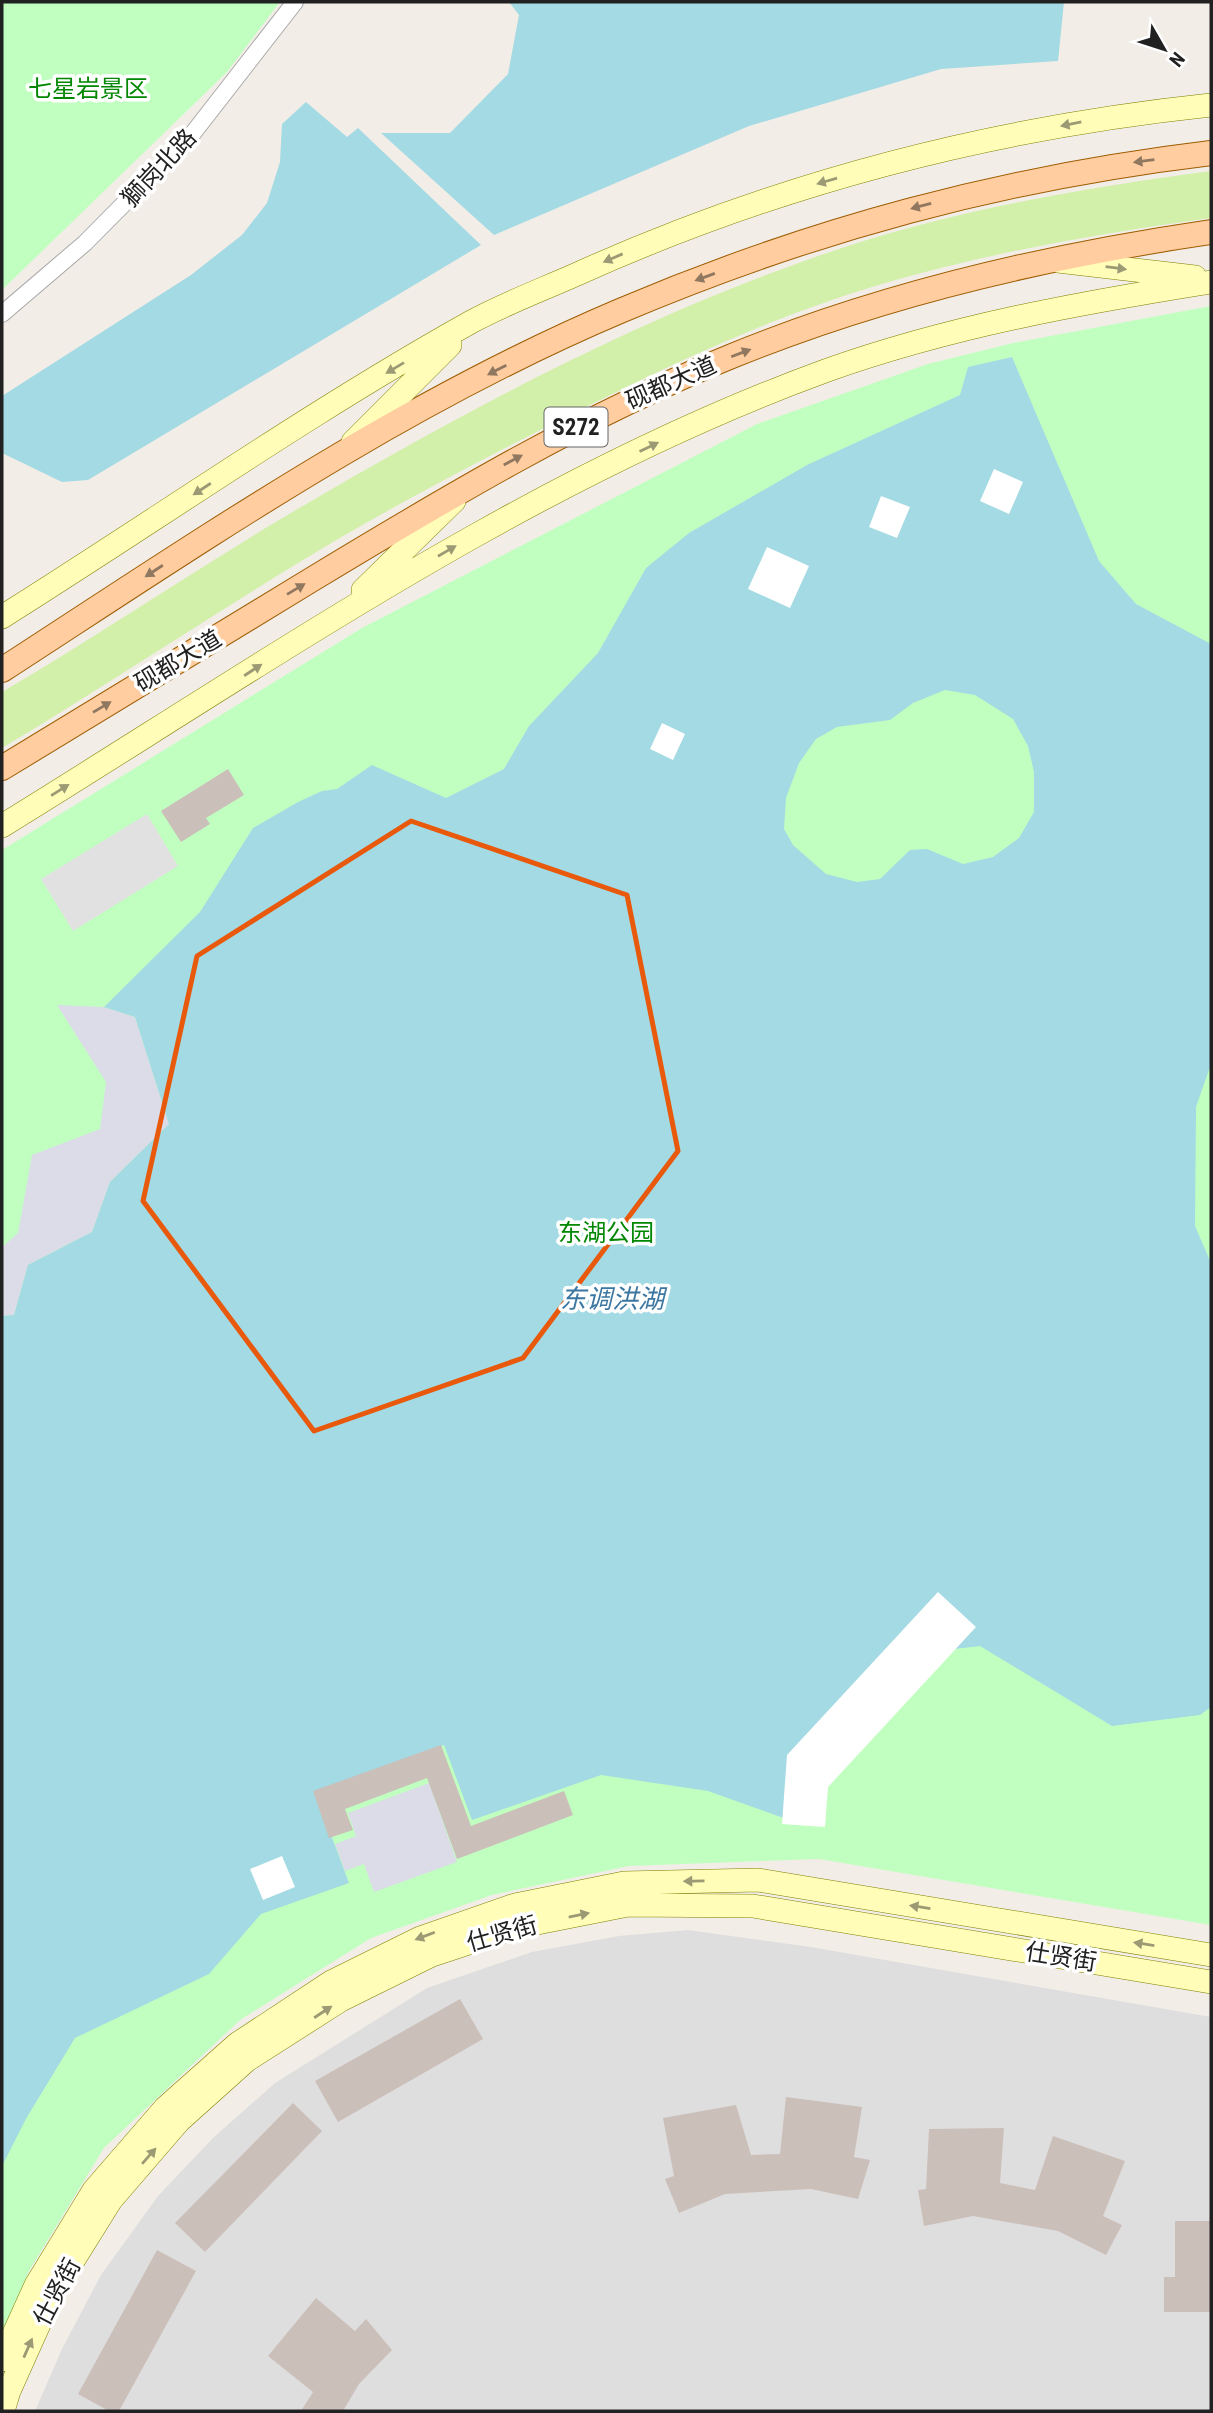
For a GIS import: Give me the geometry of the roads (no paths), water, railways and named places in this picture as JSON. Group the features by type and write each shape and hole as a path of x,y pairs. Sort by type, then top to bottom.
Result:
{"main road":[{"path":"2,670 198,543 337,458 454,392 594,323 779,249 954,197 1134,162 1211,153"},
{"name":"砚都大道","path":"2,768 477,479 642,395 732,356 905,296 1048,260 1211,232"}],"street":[{"name":"獅岗北路","path":"2,314 85,243 190,137 295,2"},
{"path":"2,617 331,406 474,320 612,258 806,187 916,156 1086,121 1211,105"},
{"path":"1165,110 1211,121"},
{"path":"1048,260 1211,281"},
{"path":"2,826 233,684 338,614 471,538 712,417 825,372 928,337 1063,306 1211,281"},
{"path":"337,458 474,320"},
{"path":"338,614 477,479"},
{"path":"2,2360 36,2285 94,2190 176,2099 237,2044 331,1982 419,1938 515,1905 624,1883 758,1880 1211,1955"},
{"name":"仕贤街","path":"3,2411 9,2391 53,2292 111,2200 179,2121 247,2060 341,2000 432,1955 517,1927 628,1905 753,1906 1211,1982"}],"water":[{"path":"509,2 1064,2 1058,61 941,69 749,126 494,235 381,133 450,133 508,74 519,15"},
{"path":"306,102 347,137 358,128 481,245 88,480 62,482 2,453 2,396 191,275 242,235 267,203 280,162 282,124"},
{"name":"东调洪湖","path":"1012,357 1099,561 1136,604 1211,644 1211,1064 1196,1107 1195,1226 1211,1263 1211,1707 1200,1715 1112,1726 980,1646 946,1650 789,1820 708,1791 601,1775 472,1820 444,1745 315,1792 349,1883 261,1914 209,1974 75,2038 27,2117 2,2166 2,1316 14,1315 28,1265 92,1232 110,1182 169,1124 135,1017 104,1007 200,912 253,828 298,802 322,791 337,789 372,765 446,798 504,769 529,726 598,653 646,568 689,533 807,465 960,395 968,367","holes":["945,690 975,695 1013,719 1028,746 1034,772 1034,812 1019,838 993,857 963,864 927,849 910,850 880,879 857,882 826,874 793,845 784,829 786,798 799,763 816,739 837,727 890,720 913,703"]}],"park label":[{"name":"七星岩景区","path":"88,89"},
{"name":"东湖公园","path":"606,1233"}]}
